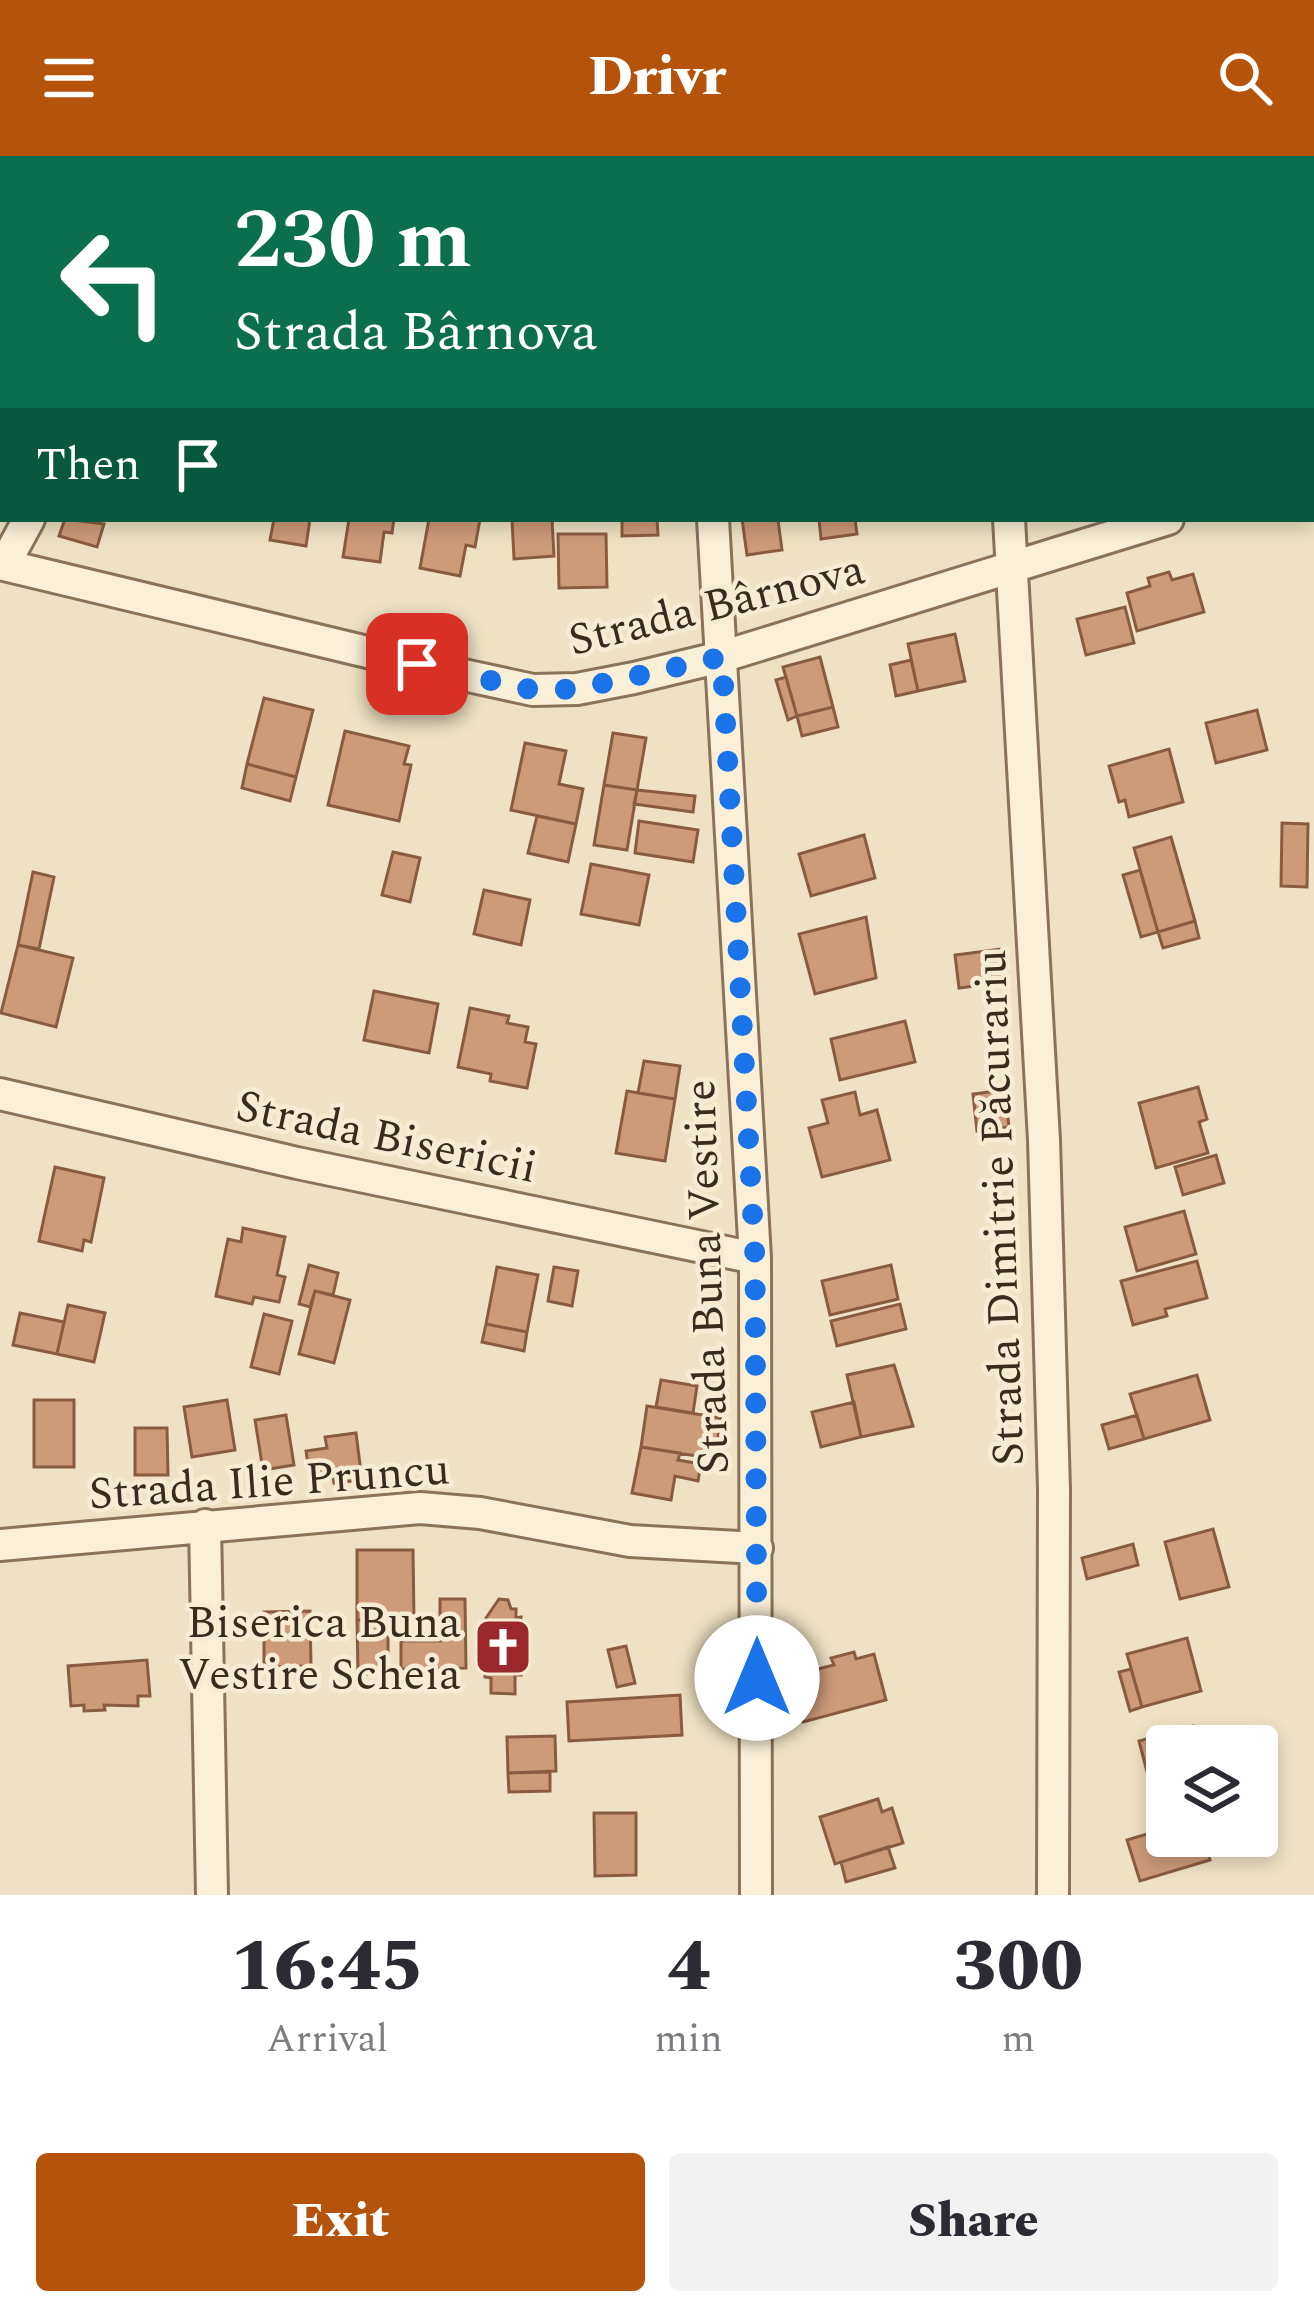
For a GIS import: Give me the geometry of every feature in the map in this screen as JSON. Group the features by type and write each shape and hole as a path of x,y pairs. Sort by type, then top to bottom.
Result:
{"street":[{"path":"2,565 26,522"},
{"name":"Strada Buna Vestire","path":"713,522 755,1258 756,1895"},
{"name":"Strada Dimitrie Păcurariu","path":"1010,522 1044,1140 1054,1489 1053,1895"},
{"name":"Strada Bârnova","path":"2,565 533,690 577,689 722,657 1158,522"},
{"name":"Strada Bisericii","path":"0,1094 297,1163 755,1258"},
{"name":"Strada Ilie Pruncu","path":"0,1545 449,1509 631,1541 757,1548"},
{"path":"206,1526 212,1895"}],"building":[{"path":"64,522 104,524 97,547 59,536"},
{"path":"273,522 310,522 306,546 270,540"},
{"path":"349,522 394,522 392,533 384,532 380,562 343,557"},
{"path":"428,522 479,522 475,547 466,545 460,576 420,568"},
{"path":"512,522 552,522 554,556 514,559"},
{"path":"622,522 657,522 658,535 622,536"},
{"path":"742,522 778,522 782,550 747,555"},
{"path":"819,522 855,522 857,534 821,539"},
{"path":"558,534 606,534 607,587 559,588"},
{"path":"1169,572 1172,580 1193,574 1204,612 1137,631 1127,593 1150,586 1148,578"},
{"path":"1125,607 1134,643 1086,655 1077,619"},
{"path":"955,634 965,681 918,691 908,644"},
{"path":"820,657 833,707 797,716 783,667"},
{"path":"911,660 918,691 896,696 890,665"},
{"path":"786,677 797,716 788,720 776,680"},
{"path":"264,698 313,710 296,777 247,764"},
{"path":"833,707 838,727 802,736 797,716"},
{"path":"1257,710 1267,750 1216,763 1206,723"},
{"path":"345,731 409,746 404,764 411,765 399,821 328,805"},
{"path":"613,733 646,738 637,790 604,785"},
{"path":"525,743 566,751 559,784 583,789 576,824 511,810"},
{"path":"1169,749 1183,802 1129,817 1125,800 1119,802 1109,766"},
{"path":"247,764 296,777 290,801 242,788"},
{"path":"604,785 637,790 627,850 594,845"},
{"path":"637,790 695,796 693,812 634,804"},
{"path":"537,816 576,824 568,862 528,853"},
{"path":"639,821 698,830 693,862 635,853"},
{"path":"1282,823 1308,824 1307,887 1281,886"},
{"path":"864,835 875,878 811,896 799,854"},
{"path":"1171,837 1195,921 1158,932 1134,848"},
{"path":"393,852 420,858 410,902 382,895"},
{"path":"591,864 649,875 639,925 581,914"},
{"path":"1140,870 1158,932 1141,937 1123,875"},
{"path":"33,872 54,877 39,949 18,945"},
{"path":"484,890 530,900 521,945 474,934"},
{"path":"866,917 876,978 815,994 799,934"},
{"path":"1195,921 1199,938 1163,948 1158,932"},
{"path":"18,945 73,958 56,1027 1,1013"},
{"path":"1002,949 1006,982 959,988 955,955"},
{"path":"374,991 438,1004 429,1053 364,1040"},
{"path":"470,1008 509,1016 507,1023 528,1027 525,1042 536,1044 527,1088 490,1081 491,1074 458,1067"},
{"path":"905,1021 915,1062 840,1080 831,1039"},
{"path":"644,1061 680,1066 675,1099 638,1093"},
{"path":"1198,1087 1207,1119 1199,1122 1208,1153 1156,1168 1139,1103"},
{"path":"1005,1090 1009,1127 977,1131 973,1094"},
{"path":"627,1091 675,1099 665,1161 616,1153"},
{"path":"855,1092 860,1115 877,1110 890,1160 822,1177 809,1128 828,1123 822,1100"},
{"path":"1216,1155 1224,1183 1183,1195 1175,1167"},
{"path":"55,1167 104,1178 91,1242 84,1240 82,1251 39,1241"},
{"path":"1184,1211 1196,1254 1137,1271 1125,1227"},
{"path":"243,1228 285,1237 277,1275 285,1277 279,1302 254,1297 252,1304 216,1296 228,1239 241,1242"},
{"path":"1197,1261 1207,1298 1165,1309 1167,1316 1133,1325 1121,1281"},
{"path":"309,1265 338,1273 333,1295 315,1291 310,1307 299,1304"},
{"path":"891,1265 898,1299 830,1315 822,1281"},
{"path":"497,1267 538,1275 527,1332 486,1324"},
{"path":"554,1267 578,1271 572,1306 548,1301"},
{"path":"315,1291 350,1300 334,1363 299,1354"},
{"path":"900,1304 906,1329 837,1346 831,1321"},
{"path":"68,1305 105,1313 94,1362 57,1354"},
{"path":"20,1313 64,1322 57,1354 13,1345"},
{"path":"264,1314 292,1321 279,1374 251,1367"},
{"path":"486,1324 527,1332 524,1351 482,1342"},
{"path":"894,1365 913,1426 861,1437 847,1375"},
{"path":"1197,1375 1210,1420 1144,1439 1130,1394"},
{"path":"661,1380 697,1386 693,1413 656,1407"},
{"path":"34,1400 74,1400 74,1467 34,1467"},
{"path":"227,1400 235,1450 192,1457 184,1407"},
{"path":"854,1402 861,1437 821,1447 812,1412"},
{"path":"647,1406 721,1418 715,1459 641,1447"},
{"path":"286,1415 294,1465 263,1470 255,1420"},
{"path":"1137,1415 1144,1439 1109,1449 1102,1425"},
{"path":"135,1428 167,1428 168,1475 135,1475"},
{"path":"356,1433 362,1480 334,1483 332,1474 310,1477 306,1451 327,1448 325,1437"},
{"path":"641,1447 680,1453 678,1460 701,1464 698,1481 675,1476 671,1500 632,1493"},
{"path":"1213,1529 1229,1587 1180,1599 1165,1542"},
{"path":"1133,1544 1138,1565 1087,1579 1082,1558"},
{"path":"357,1550 413,1550 414,1620 357,1620"},
{"path":"440,1599 465,1599 466,1668 401,1669 401,1641 440,1641"},
{"name":"Biserica Buna Vestire Scheia","path":"499,1599 508,1600 511,1609 516,1609 516,1618 521,1617 521,1675 515,1675 515,1694 491,1693 491,1678 485,1677 486,1618"},
{"path":"310,1611 311,1666 264,1667 264,1612"},
{"path":"357,1620 388,1620 388,1674 358,1674"},
{"path":"1187,1638 1201,1691 1142,1707 1127,1654"},
{"path":"626,1646 635,1683 617,1687 608,1650"},
{"path":"854,1652 856,1659 874,1654 886,1700 803,1722 790,1676 834,1665 831,1658"},
{"path":"147,1660 150,1696 138,1696 138,1706 104,1705 105,1710 84,1711 84,1705 71,1706 68,1666"},
{"path":"1131,1669 1142,1707 1130,1711 1119,1672"},
{"path":"680,1695 682,1735 569,1741 567,1702"},
{"path":"555,1736 556,1771 508,1773 507,1737"},
{"path":"1146,1739 1146,1768 1139,1741"},
{"path":"550,1772 550,1791 509,1792 508,1773"},
{"path":"878,1799 882,1812 892,1808 903,1843 835,1864 820,1817"},
{"path":"594,1813 636,1813 636,1875 595,1876"},
{"path":"1146,1834 1146,1857 1210,1860 1140,1881 1127,1840"},
{"path":"888,1847 895,1868 846,1882 841,1862"}],"place":[{"name":"Biserica Buna Vestire Scheia","path":"503,1647"}],"route":[{"path":"417,664 533,690 577,689 722,657 755,1258 757,1678"}]}
